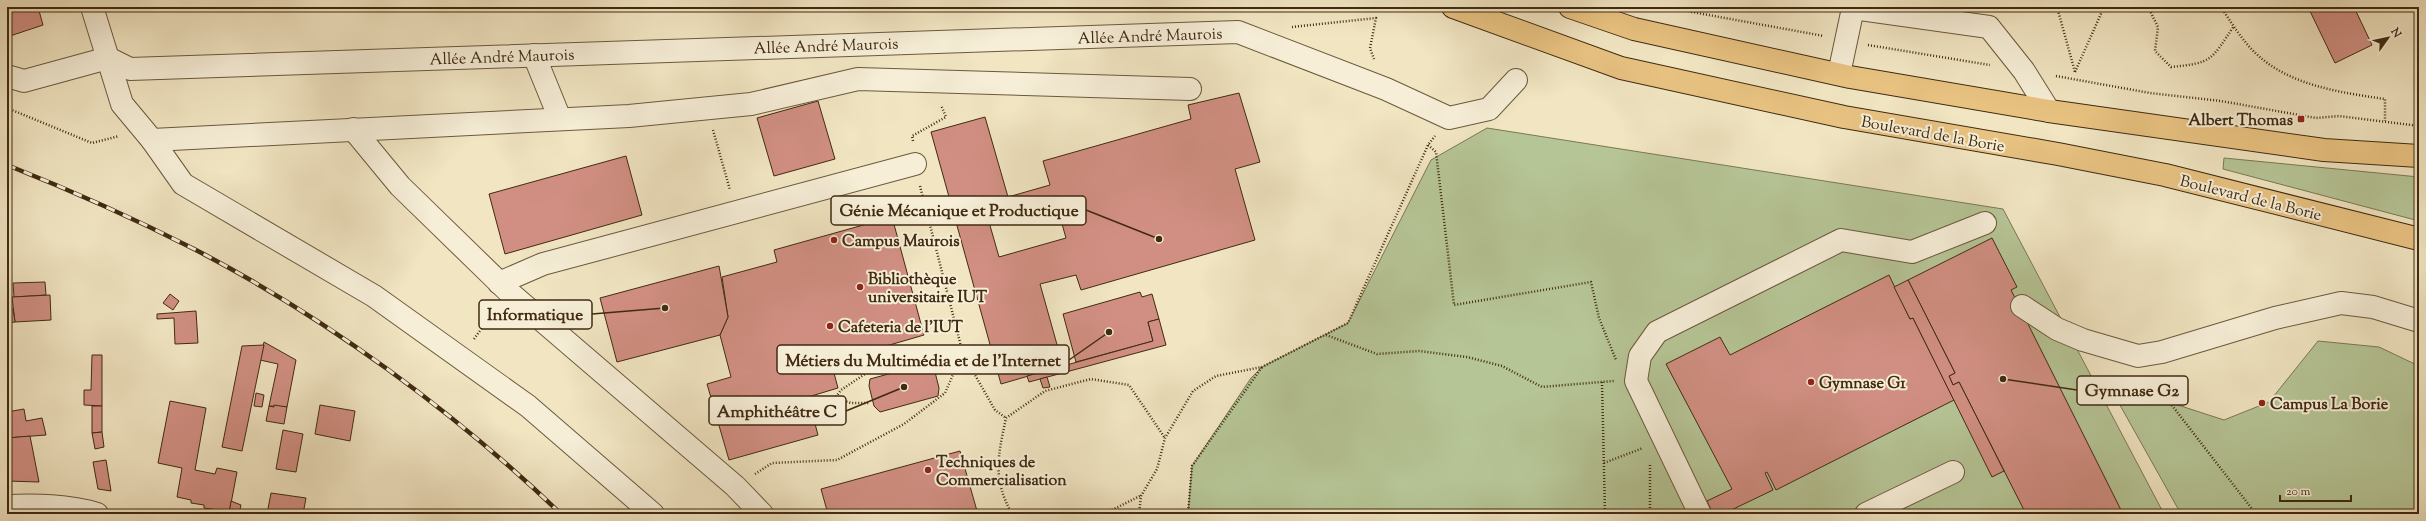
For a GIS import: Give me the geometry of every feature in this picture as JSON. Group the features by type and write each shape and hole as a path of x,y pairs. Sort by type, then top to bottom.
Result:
{"main road":[{"name":"Boulevard de la Borie","path":"1453,7 1621,68 1844,117 2058,154 2164,175 2419,239"},
{"path":"1570,7 1634,29 1839,74 2049,111 2324,150 2419,156"}],"street":[{"path":"1973,7 2024,71 2049,111"},
{"path":"1839,74 1854,8 1989,27"},
{"path":"95,17 122,104 148,134 183,184 374,296 528,406 653,514"},
{"name":"Allée André Maurois","path":"108,58 130,69 534,54 1238,32 1386,89 1449,118"},
{"path":"534,54 560,119"},
{"path":"7,76 24,81 108,58"},
{"path":"148,134 353,129 629,116 751,104 858,79 1190,89"},
{"path":"1449,118 1489,109 1516,80"},
{"path":"353,129 400,186 499,283 736,486 762,514"},
{"path":"499,283 543,264 915,164"},
{"path":"1700,514 1636,381 1640,356 1657,332 1841,240 1912,252 1985,224"},
{"path":"2022,306 2057,329 2083,340 2138,356 2162,352 2276,318 2341,303 2373,307 2419,321"},
{"path":"1866,514 1953,472"},
{"path":"7,506 53,507 83,510 97,514"}],"path":[{"path":"2057,7 2075,72 2104,7"},
{"path":"2148,7 2158,27 2155,51 2171,67 2196,65 2212,58 2234,26"},
{"path":"2221,7 2234,26 2261,58 2296,79 2349,94 2384,99 2385,122"},
{"path":"1284,27 1376,18 1370,48 1386,89"},
{"path":"7,108 92,143 148,134"},
{"path":"706,108 736,212"},
{"path":"946,117 912,136 915,164 963,354 995,410 1006,418"},
{"path":"1139,514 1140,496 1157,469 1165,438 1193,391 1216,376 1262,368 1348,323 1428,145 1449,118"},
{"path":"1428,145 1436,152 1454,305 1591,282 1599,318 1616,360 1636,381"},
{"path":"484,325 495,311"},
{"path":"1325,335 1377,354 1419,351 1467,357 1502,366 1542,388 1602,382 1636,381"},
{"path":"736,486 772,463 837,460 904,424 945,393 963,354"},
{"path":"2138,356 2167,400 2256,514"},
{"path":"1188,514 1192,466 1262,368"},
{"path":"835,398 841,390 865,374"},
{"path":"1012,514 1000,489 998,469 1006,418 1045,391 1090,379 1129,385 1165,438"},
{"path":"1602,382 1605,514"},
{"path":"816,403 835,398 851,403 870,402"},
{"path":"1604,463 1650,447"},
{"path":"1650,462 1650,514"},
{"path":"1104,514 1140,496"}],"green space":[{"path":"1487,128 2003,209 2164,514 1188,514 1192,466 1251,378 1262,367 1348,323 1431,160"},
{"path":"2224,158 2419,177 2419,221 2223,169"},
{"path":"2318,341 2379,347 2419,366 2419,514 2181,514 2107,382 2224,420 2269,402"}],"building":[{"path":"7,7 38,7 43,25 10,36 7,28"},
{"path":"2308,7 2354,7 2372,45 2335,63"},
{"path":"1239,93 1260,162 1235,169 1255,240 1081,290 1076,275 1040,284 1063,366 1001,384 931,132 985,117 1008,197 1050,185 1043,161 1191,119 1188,105","holes":["1054,196 1066,238 999,257 987,215"]},
{"path":"818,101 835,159 774,176 757,118"},
{"path":"626,156 642,215 505,254 489,194"},
{"path":"892,217 924,335 831,362 838,388 808,397 818,435 729,460 707,384 731,377 720,335 728,317 722,277 777,262 774,250"},
{"path":"1992,238 2017,287 2011,290 2123,514 2026,514 1959,382 1953,385 1949,376 1955,373 1908,280"},
{"path":"719,266 728,317 720,335 617,362 600,298"},
{"name":"Gymnase G1","path":"1889,275 1910,319 1913,318 1954,400 1776,490 1767,472 1765,473 1773,490 1723,514 1713,514 1707,501 1732,489 1666,364 1720,337 1730,355"},
{"path":"1908,280 1955,373 1949,376 1953,385 1959,382 2004,471 1992,477 1913,318 1910,319 1894,287"},
{"path":"45,282 46,295 14,297 13,283"},
{"path":"1140,292 1142,297 1152,294 1159,319 1148,322 1153,341 1076,362 1063,314"},
{"path":"170,294 179,301 173,310 163,303"},
{"path":"50,295 51,320 15,322 12,297"},
{"path":"13,309 15,322 7,323 7,310"},
{"path":"196,311 198,343 175,344 174,318 157,319 157,314"},
{"path":"1159,319 1166,345 1029,382 1027,376 1153,341 1148,322"},
{"path":"264,342 296,360 287,407 269,406 278,364 260,360"},
{"path":"264,345 242,451 222,447 242,346"},
{"path":"92,355 102,355 102,406 84,405 84,390 91,390"},
{"path":"929,363 934,368 939,388 938,396 880,412 874,406 869,386 870,379"},
{"path":"1047,377 1050,387 1043,388 1040,379"},
{"path":"256,393 264,395 262,407 254,406"},
{"path":"170,401 206,408 195,470 215,474 217,468 237,472 229,514 222,514 218,510 204,508 204,505 191,503 191,500 177,497 182,468 158,463"},
{"path":"274,405 287,407 284,424 266,421 269,406 274,407"},
{"path":"320,405 355,411 350,441 315,434"},
{"path":"92,406 102,406 102,432 92,433"},
{"path":"24,409 26,421 42,418 46,435 7,438 7,412"},
{"path":"283,430 303,434 296,472 276,469"},
{"path":"102,432 104,447 95,449 92,433"},
{"path":"30,436 39,482 7,481 7,438"},
{"name":"Techniques de Commercialisation","path":"960,451 977,511 966,514 828,514 821,489"},
{"path":"106,460 111,491 98,489 93,462"},
{"path":"271,493 306,498 303,514 267,514"},
{"path":"231,501 241,505 239,514 229,514"}],"railway":[{"path":"7,165 54,184 148,226 194,249 292,305 340,336 433,403 520,476 561,514"}],"place":[{"name":"Albert Thomas","path":"2301,119"},
{"name":"Génie Mécanique et Productique","path":"1159,239"},
{"name":"Campus Maurois","path":"834,240"},
{"name":"Bibliothèque universitaire IUT","path":"860,287"},
{"name":"Informatique","path":"665,308"},
{"name":"Cafeteria de l'IUT","path":"830,326"},
{"name":"Métiers du Multimédia et de l'Internet","path":"1109,332"},
{"name":"Gymnase G2","path":"2003,379"},
{"name":"Gymnase G1","path":"1811,382"},
{"name":"Amphithéâtre C","path":"904,387"},
{"name":"Campus La Borie","path":"2262,403"},
{"name":"Techniques de Commercialisation","path":"928,470"}]}
